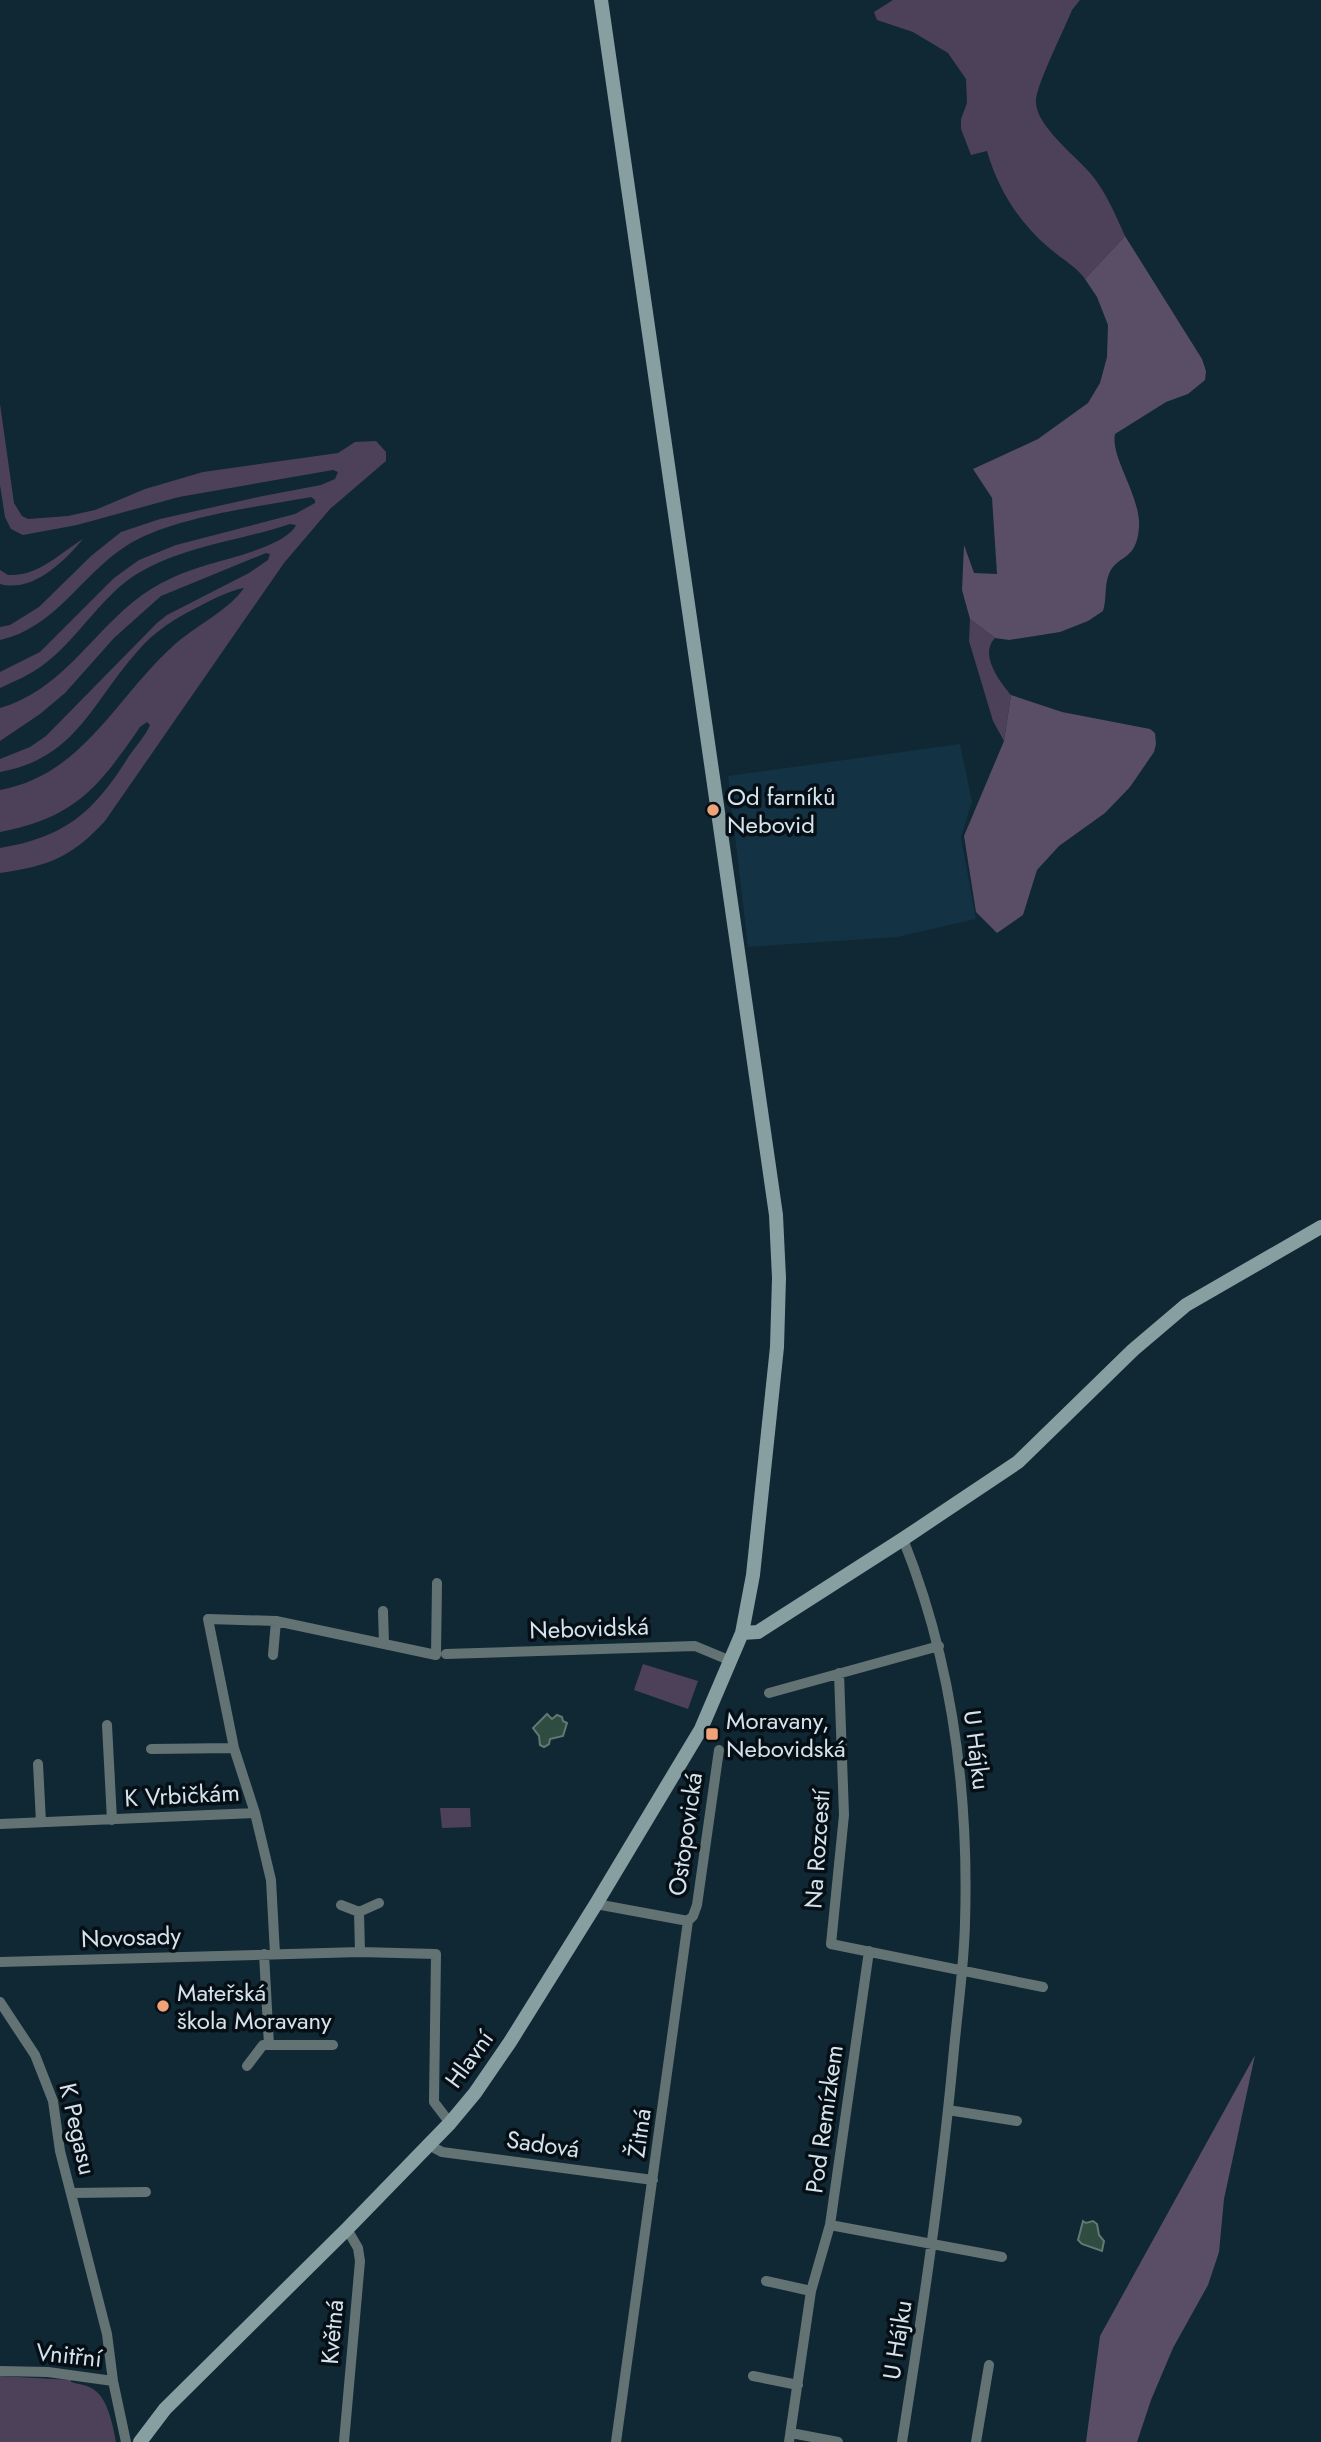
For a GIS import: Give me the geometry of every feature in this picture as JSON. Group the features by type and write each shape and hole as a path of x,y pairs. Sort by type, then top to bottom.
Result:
{"street":[{"name":"Hlavní","path":"140,2442 165,2409 450,2123 510,2042 701,1729 742,1633 753,1575 777,1347 779,1278 776,1215 601,0"},
{"path":"742,1633 758,1632 1018,1462 1133,1350 1186,1305 1321,1227"},
{"name":"U Hájku","path":"902,2442 933,2245 965,1923 964,1821 952,1715 939,1646 903,1539"},
{"path":"234,1748 208,1619 276,1621 436,1655 437,1583"},
{"path":"383,1611 384,1644"},
{"path":"273,1655 276,1621"},
{"name":"Nebovidská","path":"446,1654 695,1646 731,1661"},
{"path":"769,1693 939,1646"},
{"name":"Na Rozcestí","path":"839,1673 844,1815 831,1944 869,1951"},
{"name":"K Vrbičkám","path":"107,1725 112,1819"},
{"name":"K Vrbičkám","path":"151,1749 234,1748 255,1813 271,1880 270,1954"},
{"name":"Ostopovická","path":"688,1920 693,1916 697,1905 719,1750"},
{"path":"38,1764 41,1822"},
{"name":"K Vrbičkám","path":"0,1824 255,1813"},
{"path":"341,1905 359,1912 379,1903"},
{"path":"596,1903 688,1920"},
{"path":"359,1912 360,1952"},
{"name":"Žitná","path":"616,2442 688,1920"},
{"path":"869,1951 1043,1987"},
{"name":"Pod Remízkem","path":"790,2437 811,2291 830,2225 869,1951"},
{"name":"Novosady","path":"0,1962 360,1952 436,1954 434,2102 450,2123"},
{"path":"269,2045 270,1954"},
{"name":"K Pegasu","path":"0,2002 35,2055 48,2085 59,2142 107,2334 113,2381"},
{"path":"247,2066 263,2045 333,2045"},
{"path":"948,2110 1017,2120"},
{"name":"Sadová","path":"429,2145 442,2152 653,2180"},
{"name":"K Pegasu","path":"72,2193 146,2192"},
{"path":"830,2225 1002,2257"},
{"name":"Květná","path":"344,2442 360,2261 358,2248 347,2229"},
{"path":"766,2281 811,2291"},
{"path":"975,2442 989,2365"},
{"name":"Vnitřní","path":"0,2371 48,2372 113,2381 126,2442"},
{"path":"753,2376 798,2385"},
{"path":"790,2437 838,2442"}],"shaded area":[{"path":"893,0 1080,0 1072,10 1051,57 1036,102 1042,121 1049,131 1101,188 1125,236 1085,279 1037,237 1018,215 1003,191 987,151 971,155 961,129 961,119 967,103 966,79 948,53 913,32 877,20 874,12"},
{"path":"1125,236 1202,359 1206,371 1205,380 1188,394 1166,402 1115,434 1117,454 1135,503 1139,527 1135,546 1109,574 1103,611 1088,621 1060,632 1009,640 995,638 970,619 962,590 964,545 974,573 997,574 992,498 973,469 1038,439 1088,403 1100,383 1107,357 1108,325 1097,297 1085,279"},
{"path":"0,404 14,503 22,516 28,519 68,516 95,510 145,489 203,472 338,453 355,442 376,441 386,452 386,461 330,509 284,563 105,821 93,834 58,858 32,867 0,873 0,848 43,837 76,819 116,776 150,725 147,722 140,727 111,767 83,797 48,818 0,832 0,790 29,782 76,751 174,645 230,604 244,588 222,595 191,611 150,638 120,672 79,727 47,755 26,765 0,772 0,759 30,747 46,736 167,615 249,573 268,560 270,554 266,553 161,596 114,638 65,693 0,741 0,708 21,700 56,677 117,616 151,589 189,571 270,545 282,539 296,525 290,524 203,547 160,562 123,584 54,656 38,669 0,688 0,672 40,652 114,578 139,560 176,545 295,514 315,503 315,500 311,497 215,514 145,536 110,558 37,624 0,640 0,627 10,625 39,607 91,556 121,532 160,519 321,485 335,479 338,472 333,470 179,497 77,525 23,535 11,529 5,517 0,485"},
{"path":"83,539 57,566 35,580 12,586 0,584 0,570 8,575 29,572 48,563"},
{"path":"970,619 995,638 989,652 992,667 1011,695 1004,741 993,721 969,641"},
{"path":"1011,695 1062,712 1150,729 1155,733 1156,744 1154,752 1130,787 1105,813 1059,846 1037,870 1023,915 997,933 976,912 964,836 1004,741"},
{"path":"960,744 972,802 961,837 976,919 897,937 748,947 728,776"},
{"path":"643,1664 698,1681 688,1709 634,1690"},
{"path":"547,1714 552,1719 557,1715 562,1717 567,1723 563,1736 550,1739 549,1744 544,1747 540,1745 539,1736 533,1728"},
{"path":"440,1808 470,1808 471,1827 442,1828"},
{"path":"1255,2055 1224,2199 1219,2252 1208,2285 1173,2348 1137,2442 1086,2442 1100,2336"},
{"path":"1083,2221 1097,2224 1099,2235 1104,2241 1102,2251 1078,2240"},
{"path":"0,2376 71,2380 91,2388 98,2393 106,2406 116,2442 0,2442"}],"place":[{"name":"Od farníků Nebovid","path":"713,810"},
{"name":"Moravany, Nebovidská","path":"712,1734"},
{"name":"Mateřská škola Moravany","path":"163,2006"}]}
